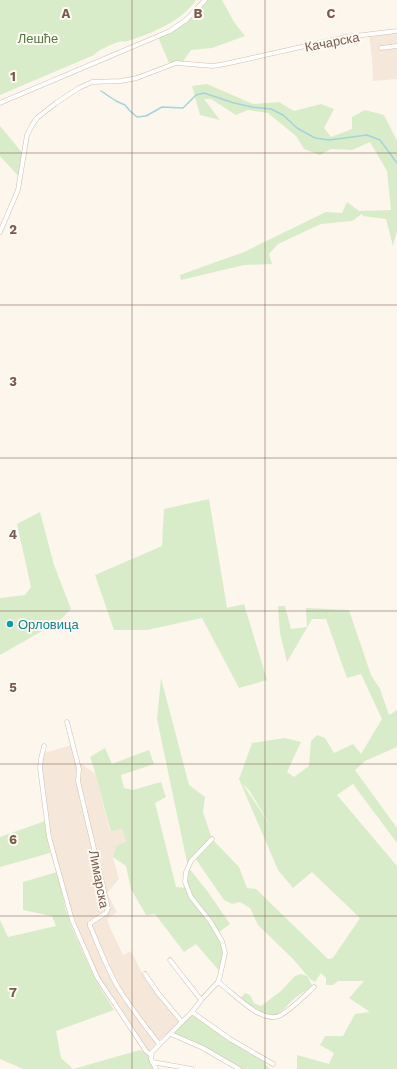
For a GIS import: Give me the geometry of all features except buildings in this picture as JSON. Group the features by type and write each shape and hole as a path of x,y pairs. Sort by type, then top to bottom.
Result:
{"street":[{"path":"0,103 170,31 186,20 205,0"},
{"name":"Качарска","path":"0,232 18,190 27,135 32,125 46,111 65,97 92,82 121,81 137,78 176,63 214,66 346,37 397,32"},
{"path":"381,48 397,46"},
{"name":"Лимарска","path":"67,722 79,768 78,781 108,908 106,913 90,923 90,926 106,964 119,988 141,1022 159,1044"},
{"path":"44,746 40,759 40,768 49,837 72,920 97,977 146,1051 151,1055"},
{"path":"156,1069 152,1062 152,1052 192,1012 218,982 224,958 225,953 222,941 210,921 191,897 187,888 185,876 191,861 212,839"},
{"path":"170,960 201,1000"},
{"path":"145,974 182,1022"},
{"path":"218,982 258,1014 272,1018 281,1016 314,987"},
{"path":"192,1012 230,1039 273,1064"},
{"path":"171,1034 203,1048 238,1069"},
{"path":"152,1062 192,1069"}],"shaded area":[{"path":"397,31 397,79 373,81 369,35"},
{"path":"72,745 76,760 97,775 110,831 122,829 126,843 113,857 119,879 107,893 117,912 107,919 111,930 123,955 131,951 141,971 157,994 180,1021 149,1051 98,976 82,939 69,903 55,853 42,767 44,753"}],"green space":[{"name":"Лешће","path":"0,0 196,0 182,15 165,26 128,41 112,44 94,55 0,95"},
{"path":"205,0 222,0 234,22 245,36 212,48 191,50 182,63 170,65 158,37 186,20"},
{"path":"207,84 253,104 279,102 294,111 321,104 334,109 324,128 331,137 352,129 352,117 365,110 384,115 397,141 397,231 393,246 386,219 363,216 362,214 352,221 321,224 278,244 269,254 272,264 244,265 181,280 180,275 244,252 326,212 342,213 347,202 359,211 391,210 387,171 370,142 352,150 331,149 320,155 304,149 296,136 268,113 248,110 236,115 211,99 204,99 220,120 200,115 192,86"},
{"path":"0,126 24,155 21,179 0,156"},
{"path":"209,499 227,608 244,604 267,680 239,688 202,618 147,630 114,630 95,575 162,546 164,509"},
{"path":"40,512 54,565 71,609 58,622 0,655 0,598 25,595 31,587 17,524"},
{"path":"278,606 285,606 291,629 307,627 306,608 349,610 371,675 380,689 389,715 397,710 397,747 365,761 355,770 397,828 397,843 353,784 337,795 397,866 397,1069 297,1069 297,1055 329,1064 334,1053 320,1045 325,1036 343,1036 355,1014 370,1012 349,998 364,981 338,981 333,985 326,985 326,978 321,973 315,982 310,979 293,959 258,925 250,908 240,902 232,904 224,900 195,858 188,867 157,719 161,678 189,785 205,797 203,812 212,839 239,867 247,888 256,889 328,959 333,958 360,918 312,872 293,888 278,870 239,779 252,743 285,738 301,742 287,772 294,777 309,766 311,741 317,735 325,738 334,753 353,744 361,754 382,719 361,674 347,678 326,619 312,619 287,662 280,633","holes":["242,783 249,790 272,828"]},
{"path":"105,748 112,764 149,750 154,764 121,775 124,788 133,790 161,782 166,797 155,803 176,887 187,888 188,867 208,892 230,924 219,932 224,947 221,973 196,944 184,952 155,914 146,915 131,889 126,866 113,857 117,845 126,842 122,829 111,831 90,757"},
{"path":"45,821 50,853 0,867 0,837"},
{"path":"57,872 66,911 72,928 95,979 114,1010 56,1031 61,1058 73,1069 23,1069 0,1059 0,920 8,937 56,926 52,916 23,910 23,882"},
{"path":"301,974 307,976 313,987 299,995 282,1011 275,1015 271,1016 258,1012 240,999 245,993 250,995 254,1003 261,1006 281,991 295,976"},
{"path":"192,1012 262,1058 269,1069 233,1069 235,1067 211,1053 171,1034"},
{"path":"140,1050 148,1055 154,1069 73,1069"}],"waterway":[{"path":"101,91 125,105 137,117 146,116 162,107 183,108 196,95 204,93 234,103 271,109 283,115 297,128 315,138 329,140 367,135 380,140 397,163"}],"place":[{"name":"Орловица","path":"10,624"}]}
